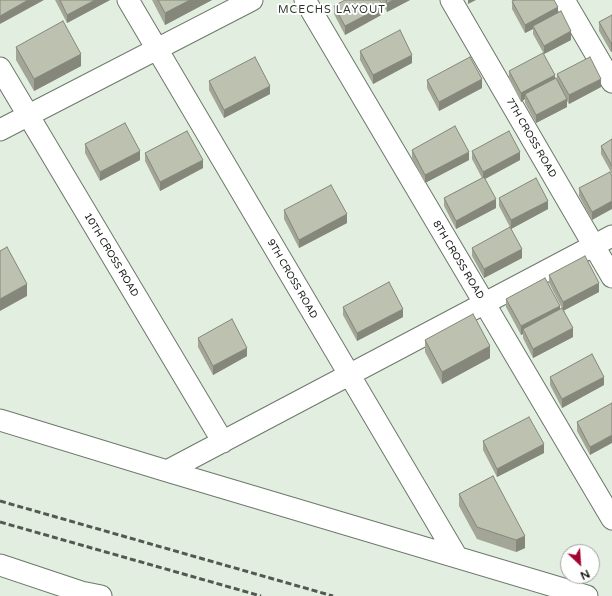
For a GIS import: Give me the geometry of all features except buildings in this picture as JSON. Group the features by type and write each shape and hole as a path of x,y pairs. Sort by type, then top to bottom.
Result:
{"street":[{"name":"9TH CROSS ROAD","path":"128,0 456,557"},
{"path":"0,130 252,0"},
{"name":"8TH CROSS ROAD","path":"305,0 612,520"},
{"name":"7TH CROSS ROAD","path":"451,0 612,277"},
{"path":"564,0 612,82"},
{"name":"10TH CROSS ROAD","path":"0,68 223,442"},
{"path":"167,471 612,236"},
{"path":"0,420 587,596"},
{"path":"0,565 81,592 101,596"}],"railway":[{"path":"0,501 333,596"},
{"path":"0,522 261,596"}],"district":[{"name":"MCECHS LAYOUT","path":"332,10"}]}
